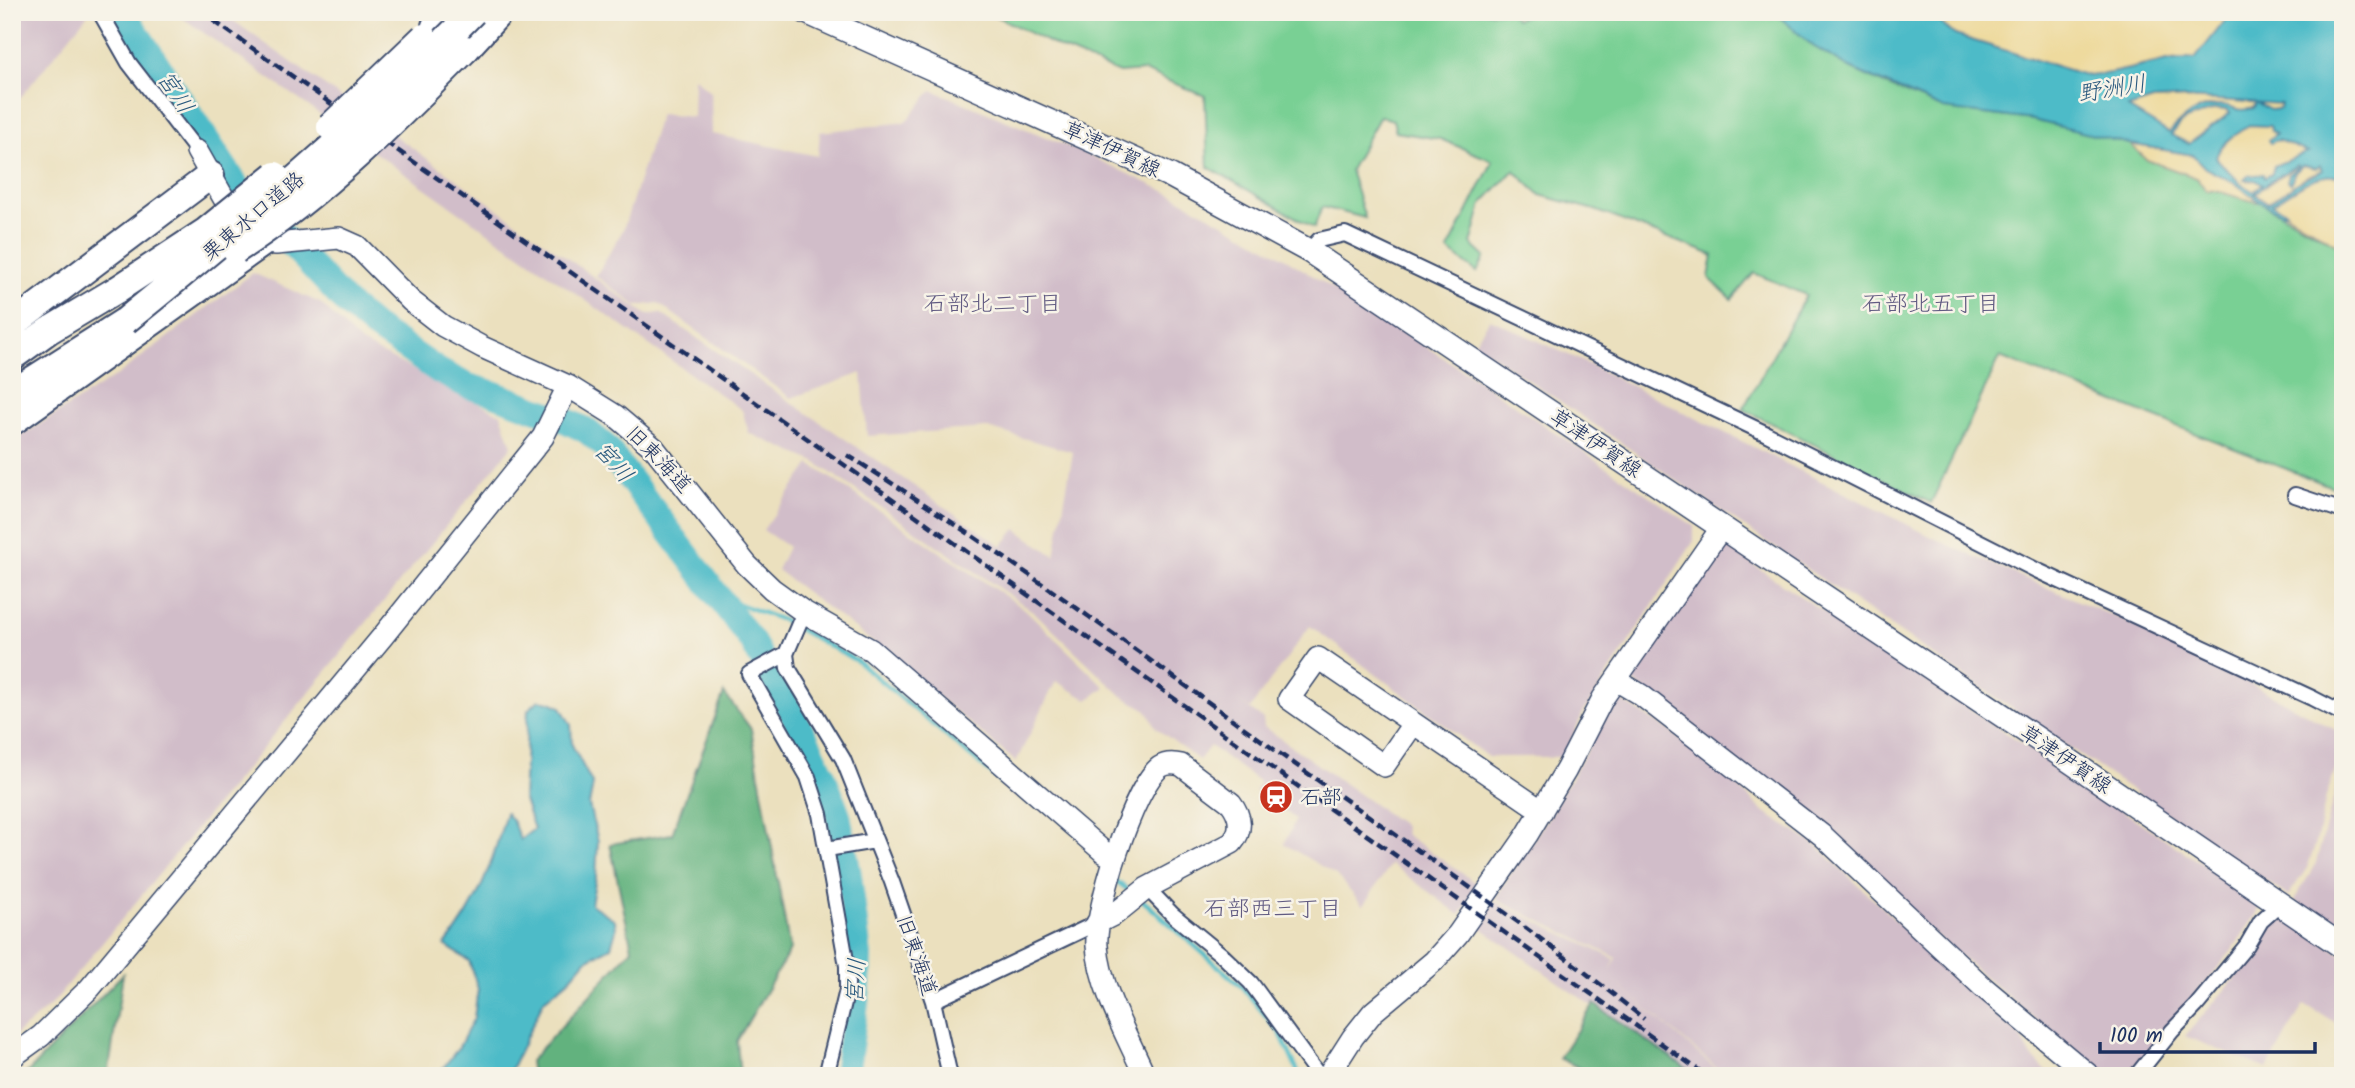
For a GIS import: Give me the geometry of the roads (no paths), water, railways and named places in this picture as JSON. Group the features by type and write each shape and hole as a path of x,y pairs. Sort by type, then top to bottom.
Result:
{"highway":[{"name":"栗東水口道路","path":"12,393 125,321 313,166 382,103 473,12"},
{"path":"125,321 292,212 410,105 500,12"},
{"path":"12,357 48,331 206,231 328,129 442,19"},
{"path":"12,325 211,175"},
{"path":"12,422 272,244"}],"main road":[{"name":"草津伊賀線","path":"806,12 1171,176 1309,250 2056,751 2343,947"}],"street":[{"path":"100,12 129,63 197,151 243,232 272,244"},
{"path":"1309,250 1319,240 1345,234 1767,434 2036,570 2343,714"},
{"name":"旧東海道","path":"272,244 339,238 357,246 411,301 443,326 566,392 617,416 654,448 747,565 772,589 804,612 871,650 1105,853 1110,870"},
{"path":"12,1057 41,1036 90,988 383,636 543,436 566,392"},
{"path":"2295,495 2343,511"},
{"path":"1328,1076 1373,1012 1449,946 1542,811 1603,698 1722,527"},
{"path":"804,612 781,657 749,674 808,777 828,849 847,966 847,990 827,1076"},
{"name":"旧東海道","path":"781,657 843,759 869,842 897,894 933,1001 950,1076"},
{"path":"1413,724 1384,766 1289,699 1318,658 1542,811"},
{"path":"1616,680 1824,836 1983,987 2090,1076"},
{"path":"933,1001 1097,923 1115,914 1140,893 1224,849 1238,836 1238,811 1181,765 1173,763 1160,768 1144,788 1110,870 1097,923 1097,947 1103,979 1146,1076"},
{"path":"828,849 869,842"},
{"path":"1140,893 1173,915 1251,983 1319,1076"},
{"path":"2136,1076 2248,944 2261,921 2279,905"}],"water":[{"name":"野洲川","path":"1774,12 1927,12 1955,35 2088,76 2168,61 2195,59 2232,12 2343,12 2343,177 2323,176 2297,188 2272,204 2286,211 2282,213 2260,202 2235,183 2205,168 2193,155 2130,144 2033,120 1944,109 1850,68 1813,46","holes":["2186,98 2256,102 2254,108 2239,110 2222,105 2206,107 2180,122 2169,133 2128,108 2153,100","2257,102 2281,104 2280,109 2270,110","2215,109 2228,110 2230,113 2189,144 2171,135 2183,121","2249,125 2270,126 2271,131 2276,134 2268,140 2270,143 2278,140 2308,152 2274,166 2272,174 2264,178 2263,174 2248,176 2244,180 2255,180 2262,184 2254,192 2240,183 2216,158 2225,143","2297,165 2299,166 2289,174 2287,181 2291,183 2294,173 2303,165 2316,168 2320,166 2323,170 2295,184 2268,203 2255,194"]},
{"path":"539,700 561,707 571,725 572,745 593,785 589,805 598,841 591,904 615,920 616,930 611,947 586,960 569,980 544,1000 508,1076 437,1076 459,1047 474,1018 478,989 469,961 445,945 476,899 506,813 520,840 534,829 523,797 528,710"}],"waterway":[{"name":"宮川","path":"123,12 237,186 346,303 373,326 439,371 468,386 567,421 587,431 606,447 753,643 805,737 838,815 859,956 858,988 846,1076"},
{"path":"717,596 782,620 857,661 1004,784"},
{"path":"1116,881 1131,892"},
{"path":"1141,899 1242,987 1280,1033 1300,1076"}],"railway":[{"path":"201,12 1707,1076"},
{"path":"847,455 1012,563 1119,638 1510,916 1644,1019"}],"place":[{"name":"石部","path":"1276,797"}],"district":[{"name":"石部北二丁目","path":"993,303"},
{"name":"石部北五丁目","path":"1931,303"},
{"name":"石部西三丁目","path":"1273,908"}]}
